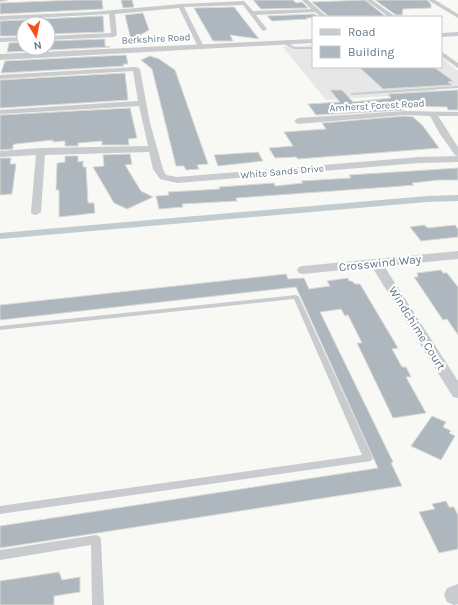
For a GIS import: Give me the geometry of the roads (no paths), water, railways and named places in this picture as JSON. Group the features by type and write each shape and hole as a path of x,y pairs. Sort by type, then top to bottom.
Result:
{"street":[{"path":"0,0 6,0"},
{"path":"306,0 323,16"},
{"path":"369,0 391,16"},
{"path":"431,0 458,16"},
{"path":"0,18 112,13 143,6 244,3 264,29"},
{"path":"181,6 201,47"},
{"path":"252,13 316,10"},
{"path":"56,38 114,35 112,13"},
{"path":"442,35 458,34"},
{"path":"0,40 16,39"},
{"name":"Berkshire Road","path":"0,58 312,42"},
{"path":"442,55 452,52"},
{"path":"442,55 458,66"},
{"name":"White Sands Drive","path":"0,76 136,69 146,123 158,169 163,177 176,180 419,160 458,159"},
{"path":"0,112 142,103"},
{"name":"Amherst Forest Road","path":"298,121 405,113 458,114"},
{"path":"432,113 444,134 458,153"},
{"path":"0,154 41,151 153,149"},
{"path":"36,212 41,151"},
{"name":"Crosswind Way","path":"303,270 458,255"},
{"name":"Windchime Court","path":"376,263 458,394"}],"lane":[{"path":"285,43 294,48 312,48"},
{"path":"352,94 458,87"},
{"path":"0,328 296,297 368,458 0,510"},
{"path":"0,555 96,540 98,605"}],"waterway":[{"path":"0,236 427,199 458,198"}]}
